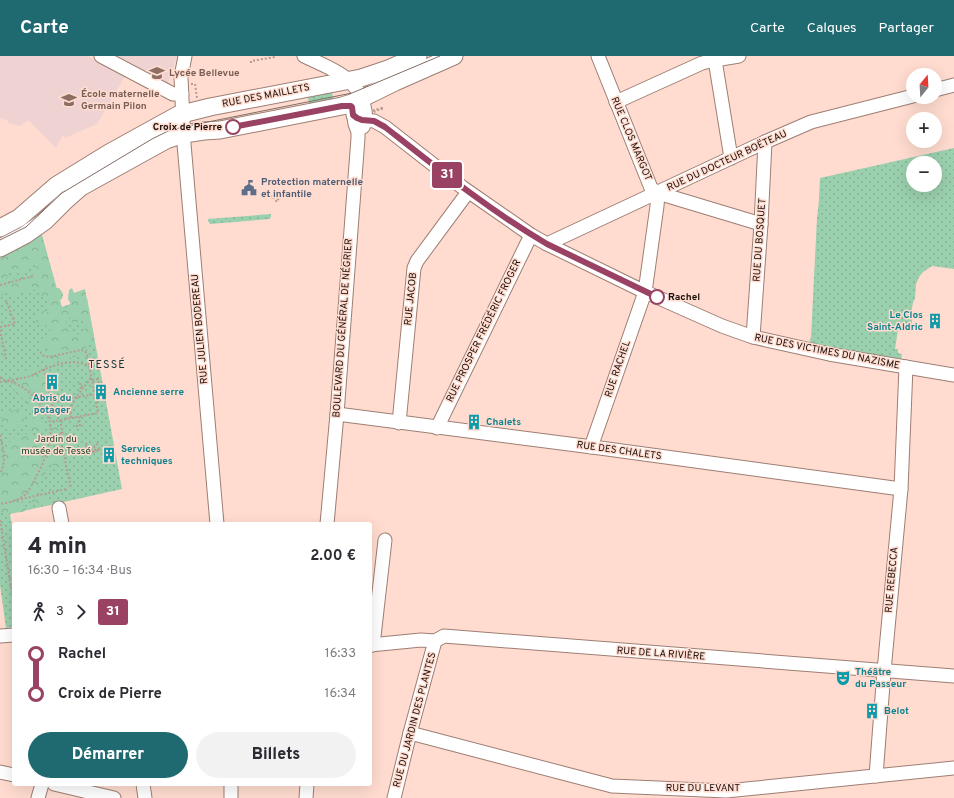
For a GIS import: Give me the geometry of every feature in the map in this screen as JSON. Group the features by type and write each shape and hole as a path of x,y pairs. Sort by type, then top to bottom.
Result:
{"main road":[{"name":"RUE DES MAILLETS","path":"0,228 19,218 57,185 165,121 183,113 210,106 350,81 388,69 418,56"},
{"path":"0,248 24,235 45,221 64,202 82,188 166,140 184,134 355,110 395,82 454,56"}],"street":[{"path":"102,56 173,94 182,94"},
{"name":"RUE JULIEN BODEREAU","path":"184,56 181,77 184,134 217,522"},
{"path":"304,56 338,73 350,81 359,91 355,110"},
{"name":"RUE CLOS MARGOT","path":"598,56 651,188 658,193"},
{"path":"616,102 702,63 739,56"},
{"path":"715,60 731,158"},
{"path":"942,88 954,85"},
{"name":"RUE DU DOCTEUR BOËTEAU","path":"547,244 811,122 906,98"},
{"name":"BOULEVARD DU GÉNÉRAL DE NÉGRIER","path":"327,522 337,414 358,132 364,126 355,110"},
{"name":"RUE DES VICTIMES DU NAZISME","path":"355,110 385,127 468,192 531,235 645,292 753,338 829,354 954,375"},
{"name":"RUE DU BOSQUET","path":"753,338 765,142"},
{"name":"RUE JACOB","path":"399,423 414,268 416,261 468,192"},
{"path":"645,292 658,193 761,224"},
{"name":"RUE PROSPER FRÉDÉRIC FROGER","path":"437,428 531,235"},
{"name":"RUE RACHEL","path":"591,447 645,292"},
{"name":"RUE REBECCA","path":"876,776 901,489 906,367"},
{"name":"RUE DES CHALETS","path":"337,414 901,489"},
{"path":"60,508 62,522"},
{"path":"372,638 385,540"},
{"path":"0,636 12,634"},
{"name":"RUE DE LA RIVIÈRE","path":"372,645 421,640 435,641 444,636 954,676"},
{"name":"RUE DU JARDIN DES PLANTES","path":"394,798 435,641"},
{"name":"RUE DU LEVANT","path":"410,733 612,786 726,791 954,768"},
{"path":"0,772 12,775"},
{"path":"38,798 41,786"},
{"path":"63,786 114,798"},
{"path":"143,786 145,798"},
{"path":"231,786 231,798"},
{"path":"306,798 307,786"}],"path":[{"path":"251,62 275,56"},
{"path":"272,202 274,198"},
{"path":"0,285 33,276"},
{"path":"0,327 15,324 6,300"},
{"path":"0,330 6,359"},
{"path":"40,352 44,356 50,357 83,350 87,354 98,414 50,422"},
{"path":"0,382 32,376 63,363 81,363 89,366"},
{"path":"44,370 54,413 46,414"},
{"path":"0,377 5,381 24,388 40,405 50,422 49,442 46,456 40,469 24,496 8,503"},
{"path":"71,418 71,406 73,401 92,379 98,379 102,401"},
{"path":"80,383 81,391"},
{"path":"51,402 59,402 76,397 100,393"},
{"path":"76,426 80,426 78,417"},
{"path":"60,420 63,434 58,433 61,439 71,488"},
{"path":"0,435 5,460 0,474"},
{"path":"86,443 90,453"},
{"path":"90,453 98,443"},
{"path":"90,453 101,450"},
{"path":"0,504 66,489"},
{"path":"0,520 12,593"}],"shaded area":[{"name":"École maternelle Germain Pilon","path":"0,56 88,56 125,76 97,124 65,138 63,135 56,148 28,120 20,126 8,123 9,121 0,118"},
{"name":"Lycée Bellevue","path":"112,56 177,56 167,86"}],"green space":[{"path":"331,88 334,102 310,108 307,92"},
{"path":"954,148 954,269 932,266 923,272 919,277 916,284 915,298 912,308 912,331 898,330 895,349 898,349 898,353 902,354 901,360 829,348 809,343 811,337 820,178 906,159 906,192 942,192 942,156 918,156"},
{"path":"271,214 270,219 210,224 208,221 208,219"},
{"name":"Jardin du musée de Tessé","path":"40,228 62,307 87,298 122,489 10,514 12,525 12,627 6,628 0,585 0,254"},
{"path":"40,228 56,288 59,288 63,295 62,299 59,300 62,308 67,310 72,307 68,299 69,290 72,288 74,293 85,289 95,343 86,345 85,354 45,364 40,356 40,353 45,353 48,348 44,345 42,348 39,348 39,342 51,331 46,326 46,323 36,322 36,316 37,313 43,311 50,313 52,311 47,304 47,301 42,296 38,286 30,292 26,291 23,286 19,294 15,296 9,294 8,290 12,281 23,285 27,279 32,278 37,265 30,264 25,272 21,274 17,273 15,278 11,279 12,273 10,272 6,278 8,282 2,296 0,297 0,254","holes":["70,317 71,321 74,323 78,322 80,319 86,321 85,327 80,334 73,333 67,326 66,320"]},
{"path":"33,369 40,370 48,382 47,389 40,395 33,393 30,389 29,396 24,399 14,391 22,373"},
{"path":"50,395 54,398 56,412 54,414 49,413 41,409 42,415 40,418 44,426 37,431 30,431 27,424 30,420 35,418 32,412 26,407 29,398 44,402 47,396"},
{"path":"15,410 24,413 24,421 18,427 7,430 2,425 1,419 6,413"},
{"path":"52,427 56,427 63,431 61,435 62,441 52,443 51,439 48,437 48,434"},
{"path":"20,434 37,437 46,445 54,456 61,457 63,461 59,466 50,463 47,465 46,474 41,479 35,495 47,498 52,505 44,506 30,501 22,496 22,494 20,499 22,501 21,504 26,508 25,511 0,513 0,455 12,439"}],"tram line":[{"path":"0,240 26,227 62,193 168,131 352,93 440,56"}],"bus line":[{"name":"31","path":"233,127 349,105 352,107 353,115 355,117 360,120 371,120 378,122 462,187 531,235 657,297"}],"place":[{"name":"Lycée Bellevue","path":"157,73"},
{"name":"École maternelle Germain Pilon","path":"69,100"},
{"name":"Croix de Pierre","path":"233,127"},
{"name":"Protection maternelle et infantile","path":"249,188"},
{"name":"Rachel","path":"657,297"},
{"name":"Le Clos Saint-Aldric","path":"935,321"},
{"name":"Abris du potager","path":"52,382"},
{"name":"Ancienne serre","path":"101,392"},
{"name":"Chalets","path":"474,422"},
{"name":"Services techniques","path":"109,455"},
{"name":"Théâtre du Passeur","path":"843,678"},
{"name":"Belot","path":"872,711"}],"district":[{"name":"TESSÉ","path":"107,365"}]}
